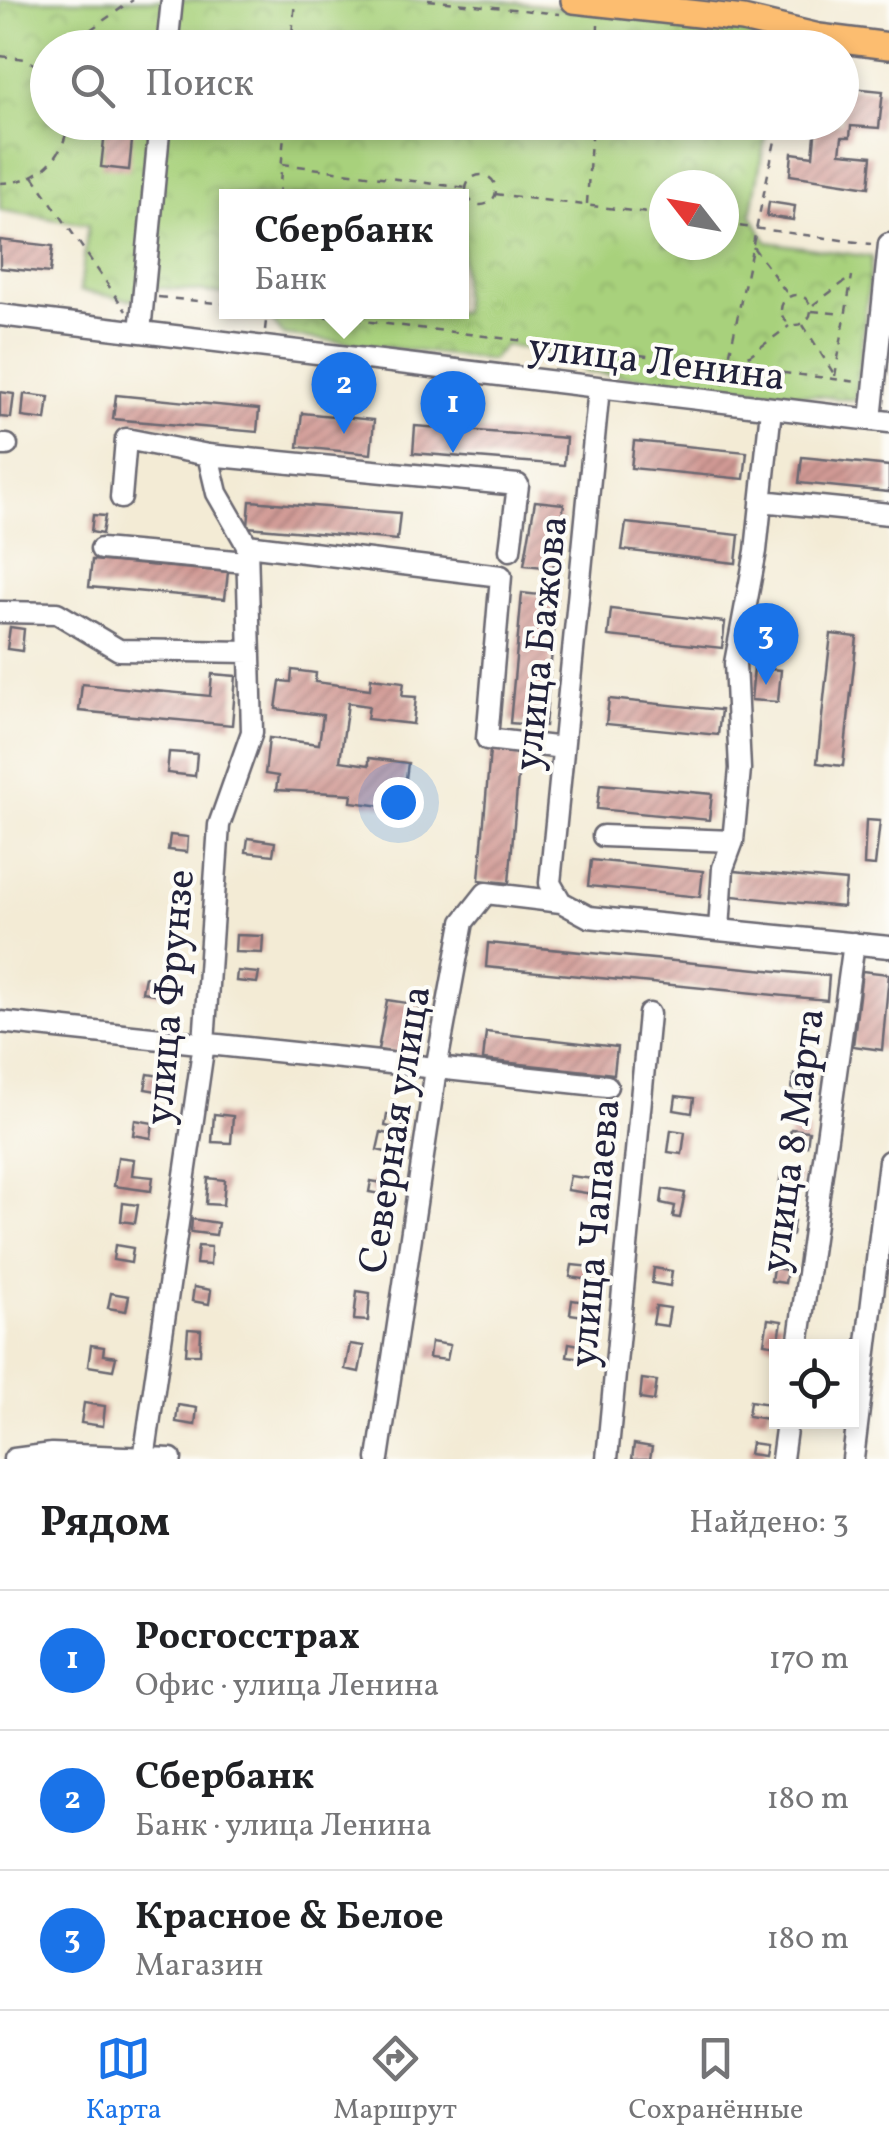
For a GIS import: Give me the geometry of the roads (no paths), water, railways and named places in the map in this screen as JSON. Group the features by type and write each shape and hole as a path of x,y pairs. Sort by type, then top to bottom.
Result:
{"main road":[{"path":"574,0 744,10 800,30"},
{"path":"859,42 889,46"}],"street":[{"path":"169,30 172,0"},
{"path":"140,332 158,140"},
{"path":"880,421 889,245"},
{"name":"улица Ленина","path":"0,316 880,421"},
{"name":"улица Бажова","path":"560,902 550,883 600,388"},
{"path":"719,930 723,868 733,842 740,769 736,663 762,501 770,409"},
{"path":"122,498 126,439 208,456 518,485 510,550"},
{"path":"208,456 217,494 246,553"},
{"path":"762,501 889,514"},
{"path":"101,549 246,553 501,576 487,739 563,748"},
{"name":"улица Фрунзе","path":"145,1458 204,1044 219,825 252,732 246,553"},
{"path":"0,612 57,613 119,650 250,652"},
{"path":"603,836 733,842"},
{"name":"Северная улица","path":"378,1459 436,1069 463,922 486,893 560,902"},
{"path":"560,902 589,917 889,947"},
{"name":"улица 8 Марта","path":"799,1339 854,943"},
{"name":"улица Чапаева","path":"606,1459 649,1014"},
{"path":"0,1022 607,1086"},
{"path":"853,1459 888,1174"},
{"path":"782,1459 786,1429"},
{"path":"14,1459 52,1454 171,1459"}],"place":[{"name":"Сбербанк","path":"344,434"},
{"name":"Росгосстрах","path":"453,453"},
{"name":"Красное & Белое","path":"766,685"}]}
